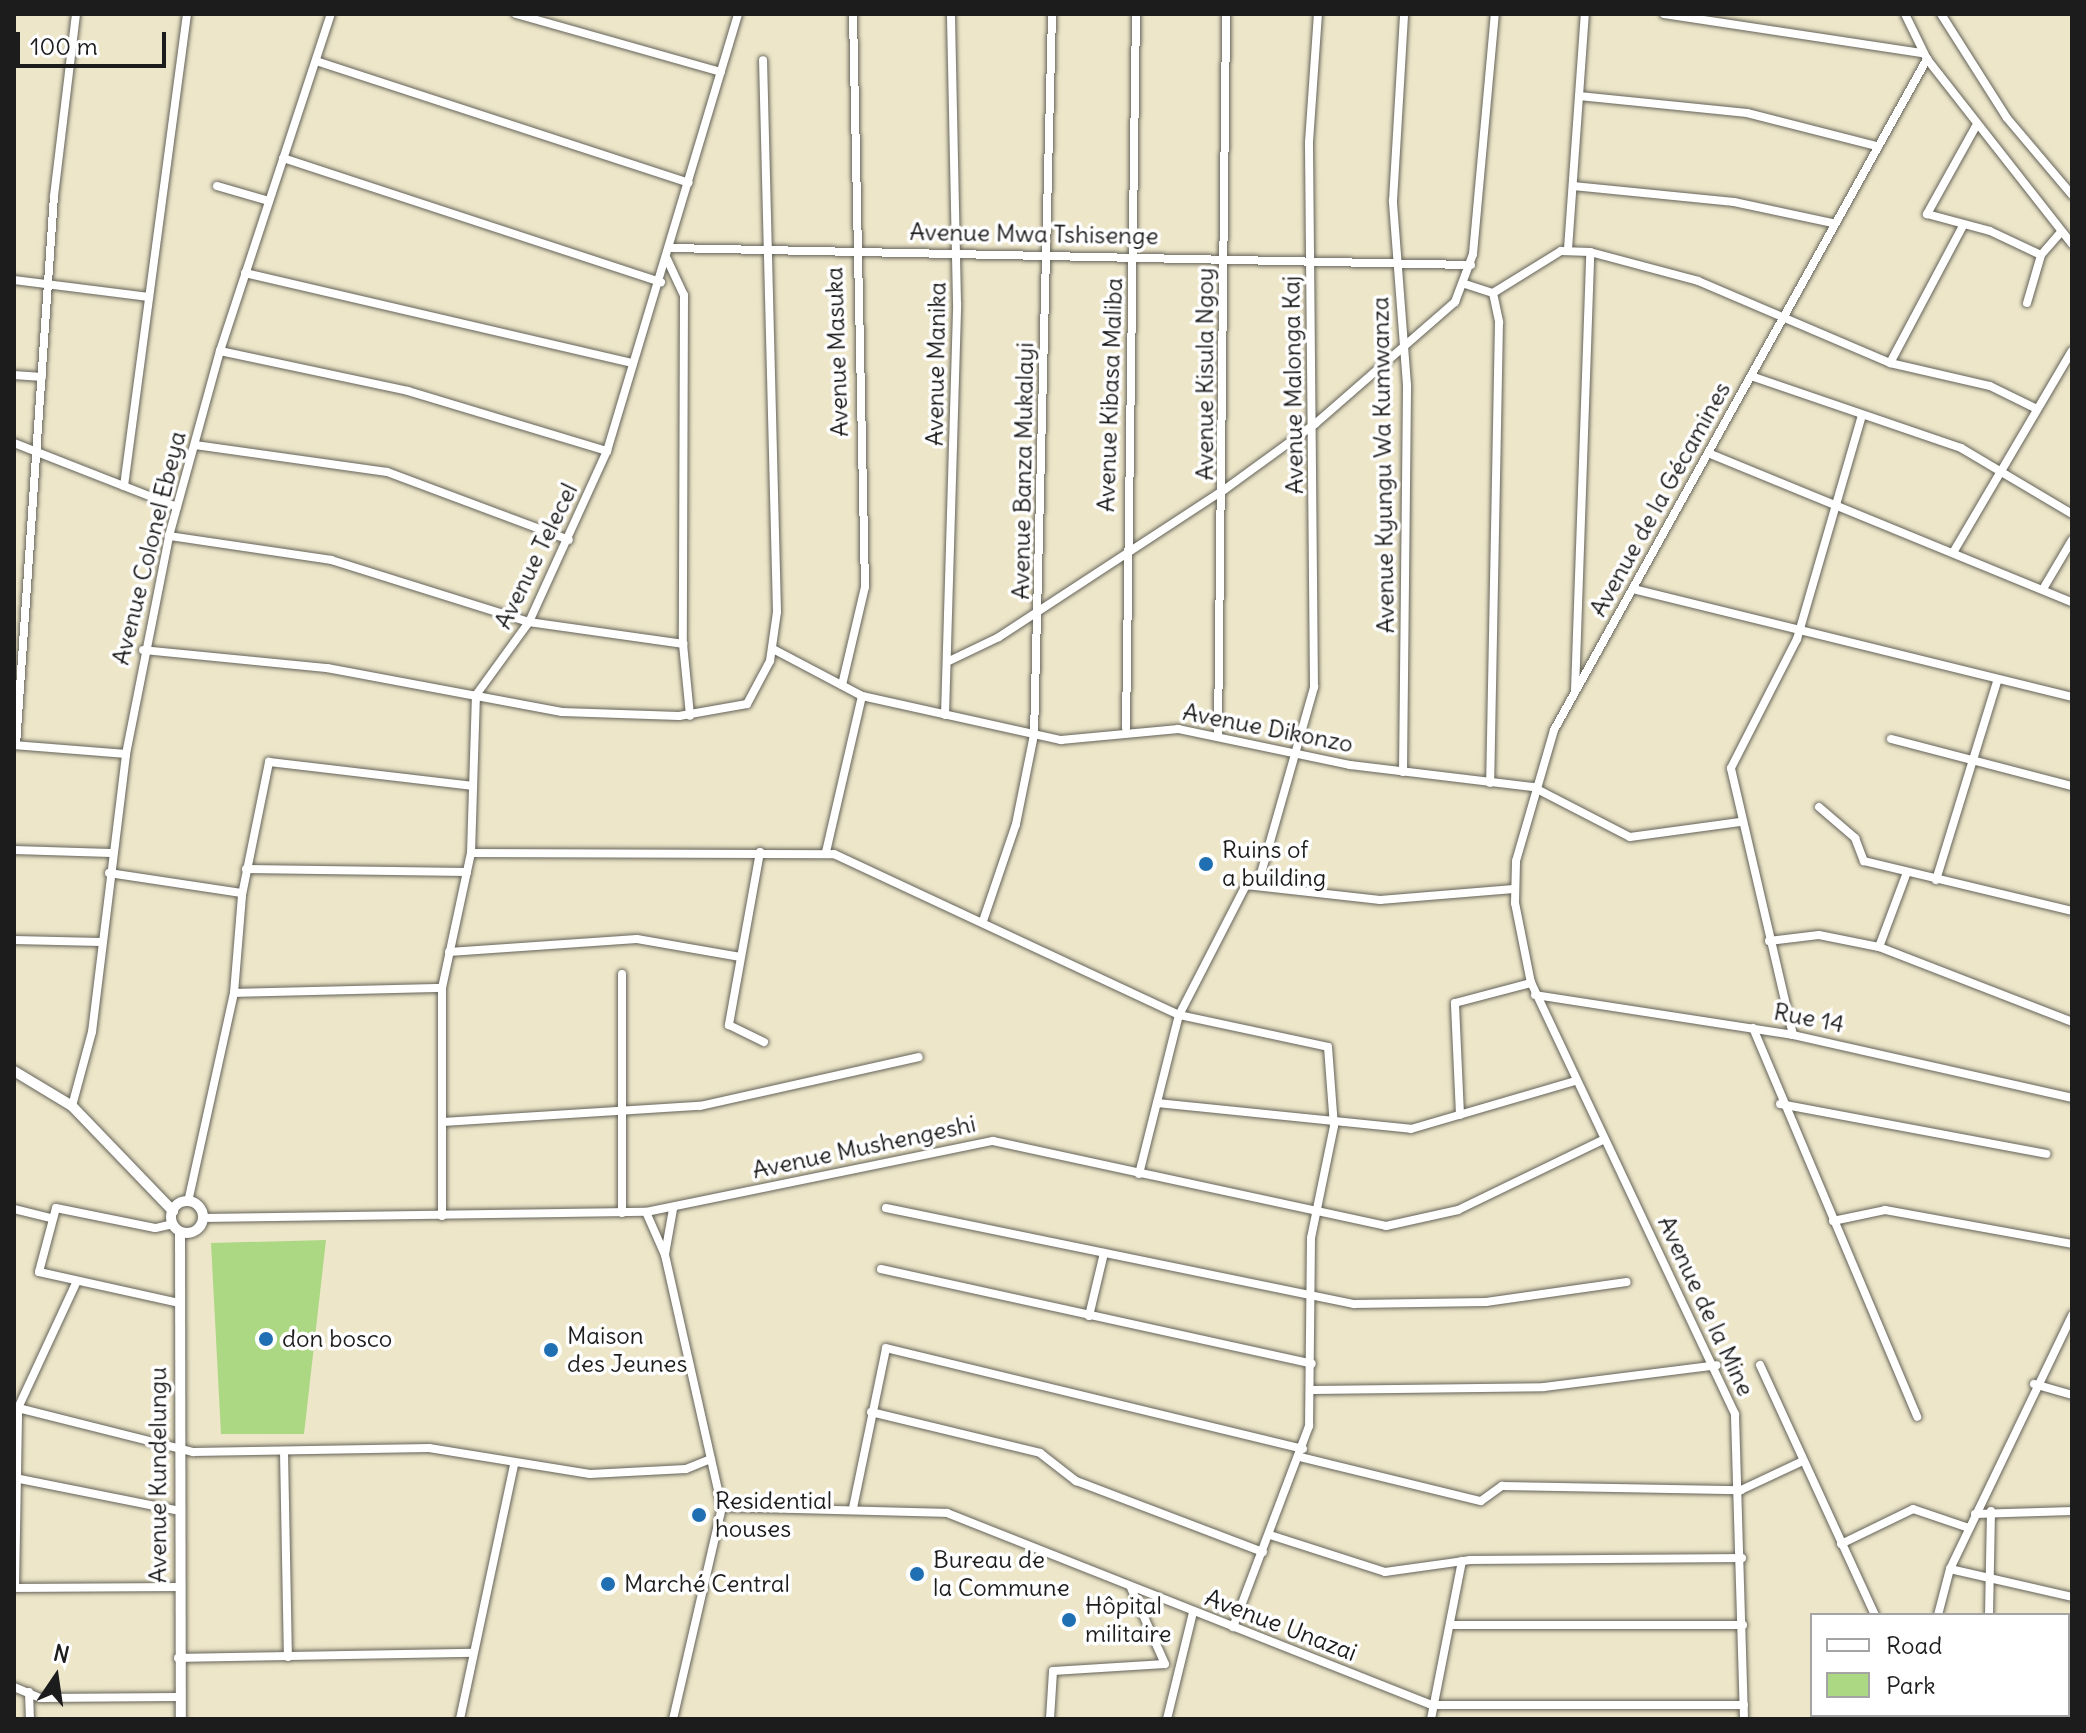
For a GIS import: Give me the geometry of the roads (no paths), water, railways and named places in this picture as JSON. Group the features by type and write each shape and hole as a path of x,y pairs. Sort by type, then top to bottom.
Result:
{"street":[{"path":"76,14 42,377 15,745 126,754"},
{"path":"124,486 187,14"},
{"name":"Avenue Colonel Ebeya","path":"72,1106 92,1032 111,853 126,754 143,650 169,536 220,351 331,14"},
{"path":"516,14 721,72"},
{"name":"Avenue Telecel","path":"476,695 529,622 607,451 661,282 738,14"},
{"name":"Avenue Masuka","path":"842,685 865,598 854,250 853,14"},
{"name":"Avenue Manika","path":"945,715 949,661 958,254 951,14"},
{"name":"Avenue Banza Mukalayi","path":"983,921 1009,848 1034,735 1042,606 1045,256 1052,14"},
{"name":"Avenue Kibasa Maliba","path":"1126,728 1125,555 1134,257 1136,14"},
{"name":"Avenue Kisula Ngoy","path":"1218,735 1224,490 1226,14"},
{"name":"Avenue Malonga Kaj","path":"1258,884 1314,687 1315,424 1311,259 1318,14"},
{"name":"Avenue Kyungu Wa Kumwanza","path":"1403,772 1403,352 1394,156 1404,14"},
{"path":"949,661 1125,555 1224,490 1315,424 1403,352 1465,284 1471,265 1495,14"},
{"path":"1568,249 1585,14"},
{"path":"1664,14 1925,56"},
{"path":"1905,14 1925,56 1976,126 2030,182 2072,244"},
{"path":"1941,14 2007,118 2072,195"},
{"name":"Avenue de la Gécamines","path":"1531,983 1514,889 1533,787 1575,694 1925,56"},
{"path":"143,650 327,668 546,710 690,716 747,704 773,649 763,60"},
{"path":"316,61 689,183"},
{"path":"1579,96 1747,113 1876,146"},
{"path":"1976,126 1927,212 2041,255"},
{"path":"283,158 661,282"},
{"path":"217,186 269,201"},
{"path":"1573,186 1734,202 1832,223"},
{"path":"1890,363 1964,224"},
{"path":"2027,303 2041,255 2061,232"},
{"name":"Avenue Mwa Tshisenge","path":"670,248 1225,259 1397,258 1471,265"},
{"path":"1465,284 1493,293 1568,249 1590,252 1717,287 1781,319 1890,363 1990,386 2037,409"},
{"path":"1575,694 1590,252"},
{"path":"667,259 684,295 683,644 690,716"},
{"path":"245,273 633,363"},
{"path":"14,280 149,297"},
{"path":"1490,783 1499,398 1493,293"},
{"path":"220,351 408,391 607,451"},
{"path":"1954,551 2072,351"},
{"path":"14,375 42,377"},
{"path":"1751,376 2003,470 2072,514"},
{"path":"1793,1035 1740,822 1733,762 1799,632 1862,415"},
{"path":"14,443 36,449 177,507"},
{"path":"195,445 387,472 569,540"},
{"path":"1708,453 1835,502 2072,602"},
{"path":"169,536 379,570 529,622 683,644"},
{"path":"2043,589 2072,540"},
{"path":"1633,589 2072,697"},
{"name":"Avenue Dikonzo","path":"773,649 862,696 1034,735 1085,742 1126,728 1218,735 1403,772 1533,787"},
{"path":"1936,880 1998,679"},
{"path":"442,1216 442,988 471,853 476,695"},
{"path":"826,852 862,696"},
{"path":"1891,739 1976,758 2072,786"},
{"path":"14,1071 72,1106 173,1211 188,1202 234,993 246,869 274,759 472,786"},
{"path":"1533,787 1630,837 1740,822"},
{"path":"1819,807 1855,838 1859,857 1936,880 2072,911"},
{"path":"14,850 111,853"},
{"path":"760,852 729,1025 764,1042"},
{"path":"471,853 826,852 983,921 1179,1015 1324,1044 1334,1126 1317,1215 1308,1296 1312,1390 1302,1453 1233,1627"},
{"path":"246,869 467,872"},
{"path":"1879,947 1907,872"},
{"path":"109,873 242,893"},
{"path":"1139,1174 1179,1015 1244,888 1258,884 1380,900 1514,889"},
{"path":"1769,941 1819,935 1879,947 2072,1022"},
{"path":"449,952 637,939 740,957"},
{"path":"14,940 101,942"},
{"path":"622,974 622,1213"},
{"path":"1460,1115 1455,1003 1531,983"},
{"name":"Avenue de la Mine","path":"1531,983 1603,1140 1717,1365 1736,1422 1741,1490 1744,1719"},
{"path":"234,993 442,988"},
{"name":"Rue 14","path":"1535,995 1793,1035 2072,1098"},
{"path":"1753,1028 1780,1104 1917,1417"},
{"path":"443,1122 700,1106 919,1057"},
{"path":"1157,1103 1334,1126 1411,1129 1575,1081"},
{"path":"1780,1104 2046,1154"},
{"name":"Avenue Mushengeshi","path":"203,1218 646,1212 673,1209 993,1141 1317,1215 1386,1226 1428,1221 1603,1140"},
{"path":"179,1303 39,1274 49,1218 64,1207 155,1228 198,1229 203,1218 188,1202"},
{"path":"886,1208 1354,1304 1486,1302 1627,1282"},
{"path":"14,1209 49,1218"},
{"path":"665,1255 673,1209"},
{"path":"1833,1221 1885,1210 2072,1244"},
{"name":"Avenue Kundelungu","path":"173,1211 179,1303 175,1510 181,1719"},
{"path":"646,1212 665,1255 722,1507 673,1719"},
{"path":"1089,1316 1104,1253"},
{"path":"881,1269 1312,1364"},
{"path":"76,1283 16,1407 14,1588 178,1587"},
{"path":"1939,1613 1950,1569 2034,1384 2068,1331 2072,1315"},
{"path":"853,1508 886,1348 1481,1501 1502,1486 1741,1490 1803,1461"},
{"path":"1312,1390 1544,1387 1717,1365"},
{"path":"1760,1365 1874,1613"},
{"path":"2034,1384 2072,1395"},
{"path":"16,1407 178,1449 284,1452 429,1448 514,1465 619,1475 711,1459"},
{"path":"871,1412 1040,1453 1076,1481 1263,1552"},
{"path":"284,1452 288,1657"},
{"path":"460,1719 471,1653 514,1465"},
{"path":"15,1478 175,1510"},
{"name":"Avenue Unazai","path":"722,1507 853,1508 947,1513 1436,1706 1744,1705"},
{"path":"1841,1544 1913,1509 1969,1528"},
{"path":"1975,1514 1991,1511 2072,1511"},
{"path":"1989,1613 1991,1511"},
{"path":"1270,1535 1379,1571 1462,1561 1742,1558"},
{"path":"1431,1719 1453,1625 1462,1561"},
{"path":"1950,1569 2072,1597"},
{"path":"1050,1719 1053,1671 1165,1664 1131,1588"},
{"path":"1167,1719 1193,1612"},
{"path":"1453,1625 1743,1625"},
{"path":"178,1658 471,1653"},
{"path":"14,1687 40,1698 179,1697"},
{"path":"29,1692 30,1719"}],"place":[{"name":"Ruins of a building","path":"1206,864"},
{"name":"don bosco","path":"266,1339"},
{"name":"Maison des Jeunes","path":"551,1350"},
{"name":"Residential houses","path":"699,1515"},
{"name":"Bureau de la Commune","path":"917,1574"},
{"name":"Marché Central","path":"608,1584"},
{"name":"Hôpital militaire","path":"1069,1620"}]}
